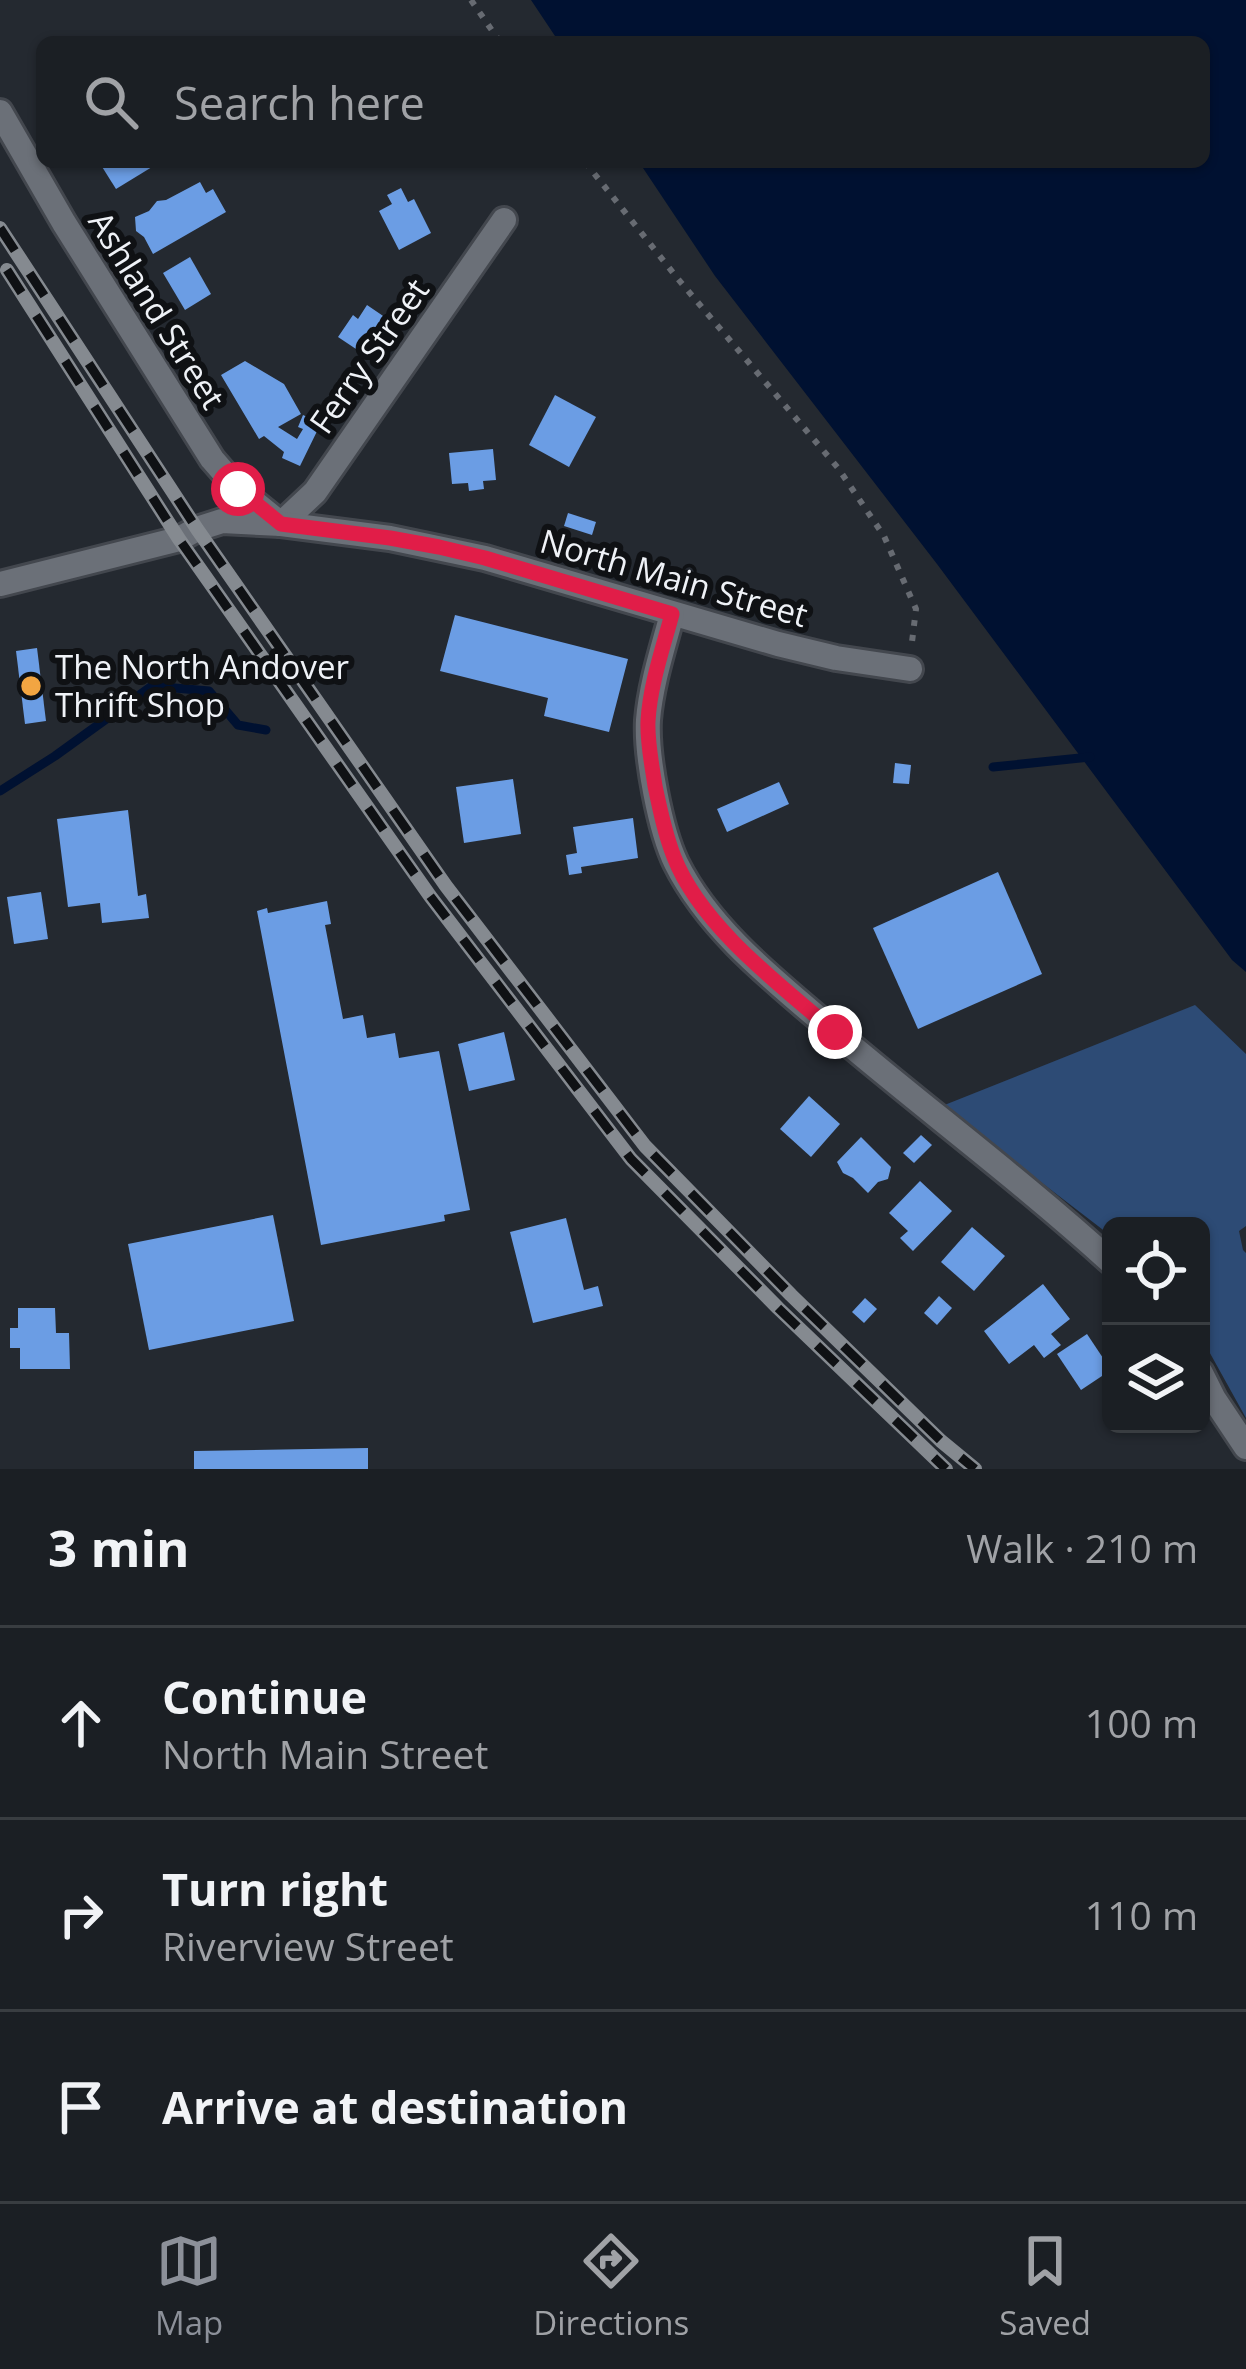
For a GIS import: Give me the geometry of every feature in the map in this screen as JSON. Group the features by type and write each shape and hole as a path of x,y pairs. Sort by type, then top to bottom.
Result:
{"street":[{"name":"Ashland Street","path":"0,112 212,459 238,489 281,524"},
{"name":"Ferry Street","path":"281,524 314,492 504,220"},
{"name":"North Main Street","path":"0,584 179,539 222,520 281,524 439,547 778,644 910,669"},
{"path":"672,614 648,722 651,755 660,812 675,860 705,910 782,987 1102,1254"},
{"path":"1210,1391 1246,1447"}],"path":[{"path":"471,0 496,36"},
{"path":"590,168 838,468 884,536 916,609 910,669"}],"shaded area":[{"path":"531,0 1246,0 1246,972 1232,960 715,276 643,168 1210,168 1210,36 555,36"},
{"path":"1195,1005 1246,1054 1246,1226 1239,1231 1246,1253 1246,1418 1210,1353 1210,1217 1102,1217 1102,1229 942,1106"}],"building":[{"path":"103,168 150,168 116,189"},
{"path":"200,182 206,193 213,189 226,212 153,254 136,231 135,217 157,201"},
{"path":"401,188 408,202 414,199 431,233 399,250 379,211 392,204 387,195"},
{"path":"190,257 211,294 185,310 163,273"},
{"path":"367,305 392,322 368,357 338,337 353,315 358,319"},
{"path":"245,361 284,384 301,414 278,427 297,439 303,415 314,420 317,413 324,417 300,466 282,458 284,452 264,436 259,439 221,375"},
{"path":"555,395 596,417 569,467 529,445"},
{"path":"493,449 496,480 483,481 484,489 469,491 468,483 452,484 449,453"},
{"path":"568,513 596,522 592,535 564,526"},
{"path":"455,615 628,659 609,732 544,716 548,698 440,671"},
{"name":"The North Andover Thrift Shop","path":"37,648 46,721 25,724 16,651"},
{"path":"895,763 911,765 909,784 893,783"},
{"path":"513,779 521,834 464,843 456,787"},
{"path":"779,782 789,804 727,832 717,809"},
{"path":"128,810 138,896 146,894 149,918 102,923 100,903 68,907 57,819"},
{"path":"633,818 638,858 581,867 582,873 569,875 566,855 577,853 573,827"},
{"path":"998,872 1042,974 918,1029 873,928"},
{"path":"41,892 48,939 14,944 7,897"},
{"path":"327,901 331,924 325,925 343,1019 363,1015 367,1038 395,1033 399,1058 439,1051 470,1210 444,1215 445,1221 321,1245 257,911"},
{"path":"504,1032 515,1080 469,1091 458,1044"},
{"path":"809,1096 840,1124 811,1157 780,1129"},
{"path":"921,1135 932,1145 914,1163 903,1153"},
{"path":"861,1137 891,1167 888,1179 868,1193 837,1162"},
{"path":"920,1181 952,1211 913,1251 900,1238 908,1231 889,1213"},
{"path":"273,1215 294,1321 149,1350 128,1244"},
{"path":"566,1218 584,1290 598,1286 603,1306 533,1323 510,1232"},
{"path":"972,1227 1005,1256 974,1291 941,1262"},
{"path":"1043,1284 1070,1319 1051,1334 1061,1345 1044,1358 1034,1345 1009,1364 984,1331"},
{"path":"939,1296 952,1308 937,1325 924,1313"},
{"path":"865,1298 877,1309 864,1323 852,1312"},
{"path":"18,1308 55,1308 56,1333 69,1333 70,1369 20,1369 20,1348 10,1348 10,1328 18,1328"},
{"path":"1087,1334 1102,1356 1102,1376 1081,1390 1057,1354"},
{"path":"368,1448 368,1469 194,1469 194,1451"}],"waterway":[{"path":"0,791 152,686 209,691 238,725 266,730"},
{"path":"993,767 1090,757"}],"railway":[{"path":"0,228 197,529 446,886 645,1146 791,1295 975,1469"},
{"path":"7,270 179,539 430,896 631,1159 946,1469"}],"place":[{"name":"The North Andover Thrift Shop","path":"31,686"}],"route":[{"path":"238,489 281,524 439,547 672,614 648,722 660,812 675,860 705,910 731,938 835,1032"}]}
